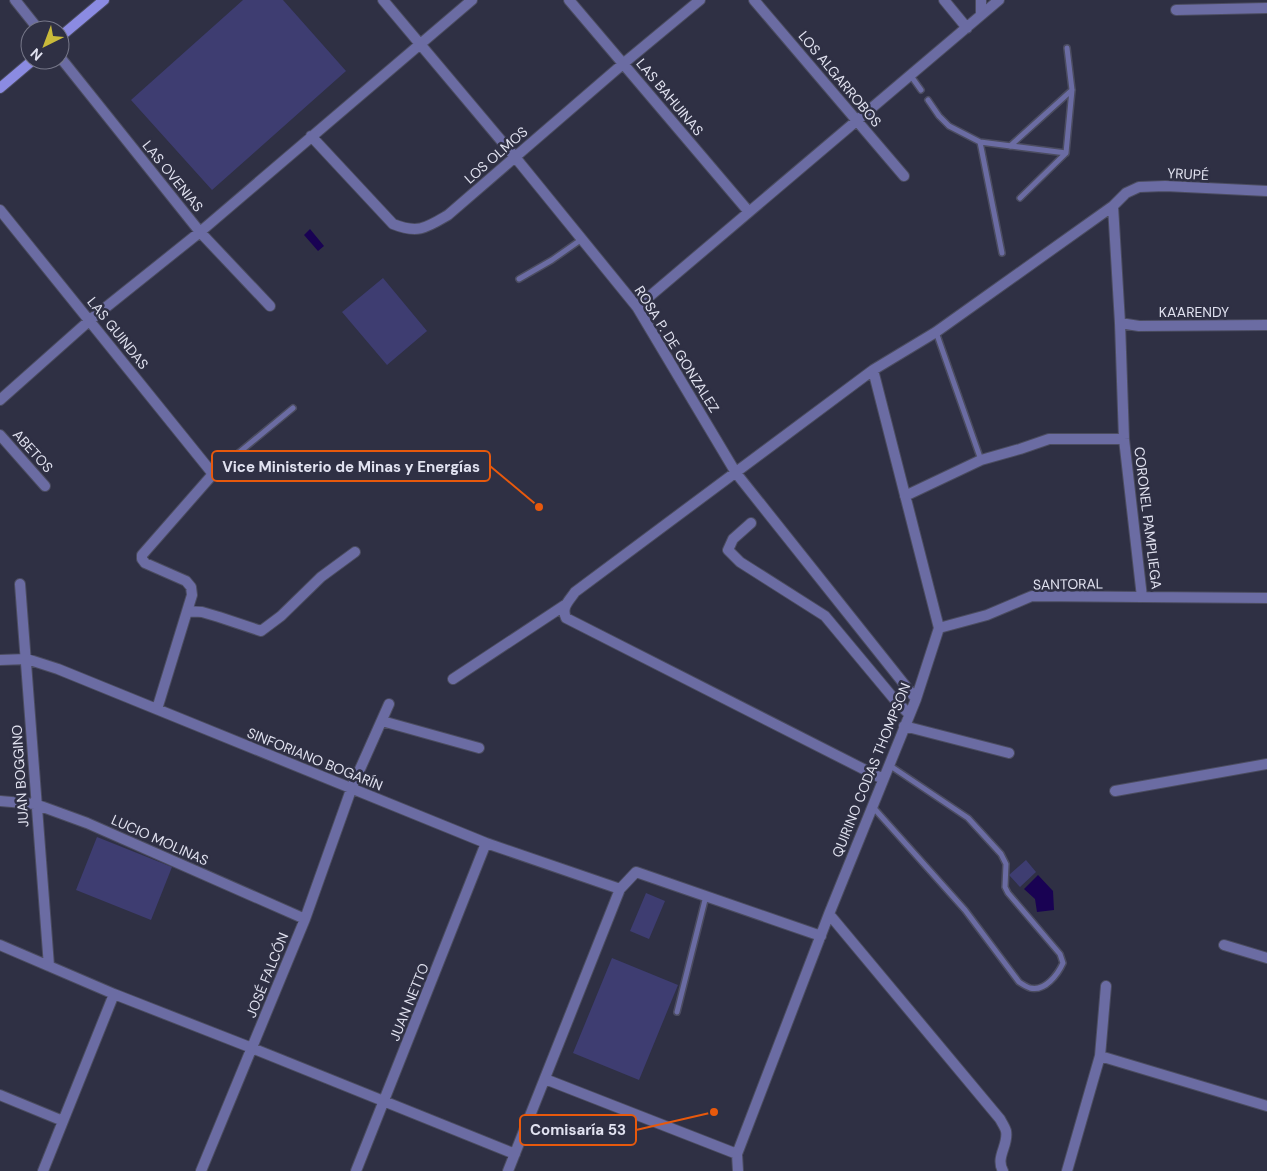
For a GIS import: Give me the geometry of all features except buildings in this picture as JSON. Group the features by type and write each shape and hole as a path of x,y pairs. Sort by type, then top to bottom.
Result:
{"street":[{"path":"15,0 31,20"},
{"path":"70,29 104,0"},
{"name":"ROSA P. DE GONZALEZ","path":"383,0 638,307 736,473 916,698"},
{"path":"0,400 90,320 200,232 472,0"},
{"name":"LAS BAHUINAS","path":"569,0 749,212"},
{"name":"LOS OLMOS","path":"311,136 393,224 408,230 429,227 448,215 700,0"},
{"name":"LOS ALGARROBOS","path":"754,0 904,176"},
{"path":"944,0 967,28"},
{"path":"981,0 981,15"},
{"path":"638,307 999,0"},
{"path":"1176,10 1267,8"},
{"path":"0,88 21,70"},
{"name":"LAS OVENIAS","path":"70,70 200,232 270,306"},
{"name":"YRUPÉ","path":"453,679 565,605 575,592 873,370 936,332 1113,206 1126,194 1138,187 1165,186 1267,191"},
{"name":"CORONEL PAMPLIEGA","path":"1113,206 1124,439 1142,597 1267,598"},
{"name":"LAS GUINDAS","path":"0,210 213,474"},
{"name":"KA'ARENDY","path":"1120,324 1139,326 1267,325"},
{"path":"873,370 939,628"},
{"name":"ABETOS","path":"0,435 45,486"},
{"path":"905,496 981,460 1020,449 1049,438 1124,439"},
{"path":"157,710 192,595 191,587 186,581 145,563 142,555 213,474"},
{"path":"751,523 733,540 728,550 740,562 825,616 895,700 909,714"},
{"path":"187,611 202,612 262,631 281,616 321,577 355,552"},
{"name":"JUAN BOGGINO","path":"20,584 49,966"},
{"name":"SANTORAL","path":"939,628 987,615 1032,596 1142,597"},
{"path":"565,605 564,613 566,618 882,779"},
{"name":"QUIRINO CODAS THOMPSON","path":"738,1171 736,1154 820,936 916,698 939,628"},
{"name":"SINFORIANO BOGARÍN","path":"0,660 27,659 58,669 486,843 620,889"},
{"name":"JOSÉ FALCÓN","path":"201,1171 305,919 352,787 389,704"},
{"path":"382,721 479,748"},
{"path":"904,726 1009,753"},
{"path":"1115,790 1267,764"},
{"name":"LUCIO MOLINAS","path":"0,802 36,804 87,823 305,919"},
{"name":"JUAN NETTO","path":"356,1171 486,843"},
{"path":"508,1171 620,889 636,872 820,936"},
{"path":"829,914 1000,1119 1006,1130 1006,1138 1000,1159 1000,1166 1004,1171"},
{"path":"0,945 114,994 515,1154"},
{"path":"1224,945 1267,958"},
{"path":"1067,1171 1100,1056 1106,986"},
{"path":"44,1171 114,994"},
{"path":"1100,1056 1267,1106"},
{"path":"545,1079 736,1154"},
{"path":"0,1095 63,1121"}],"lane":[{"path":"1020,198 1066,154 1072,90 1067,48"},
{"path":"911,76 921,90"},
{"path":"1010,146 1072,90"},
{"path":"928,100 939,116 950,126 980,142 1066,154"},
{"path":"980,142 1002,253"},
{"path":"519,279 552,260 582,238"},
{"path":"936,332 981,460"},
{"path":"213,474 293,408"},
{"path":"872,806 965,910 1019,982 1030,988 1039,987 1052,979 1063,962 1060,954 1008,893 1005,887 1006,864 1001,854 968,818 888,764"},
{"path":"677,1012 706,896"}],"shaded area":[{"path":"243,0 283,0 346,71 212,190 131,100"},
{"path":"310,229 324,246 318,251 304,235"},
{"path":"383,278 427,331 387,365 342,312"},
{"path":"97,837 172,867 151,920 76,890"},
{"path":"1026,860 1036,872 1020,887 1009,875"},
{"path":"1038,875 1053,891 1054,910 1037,912 1035,899 1024,889"},
{"path":"646,893 665,901 649,939 630,931"},
{"path":"612,958 678,985 639,1080 573,1053"}],"place":[{"name":"Vice Ministerio de Minas y Energías","path":"539,507"},
{"name":"Comisaría 53","path":"714,1112"}]}
